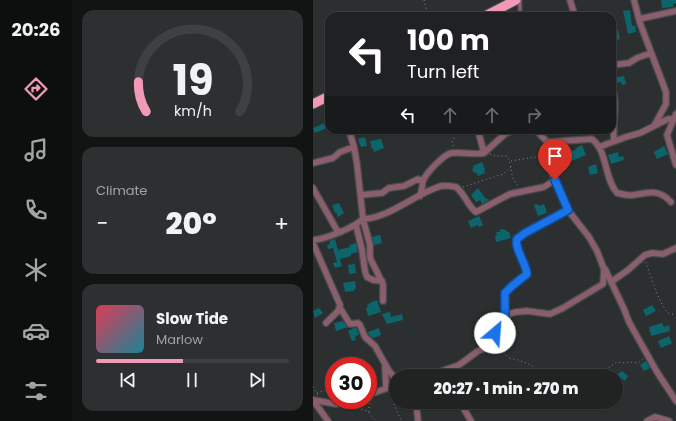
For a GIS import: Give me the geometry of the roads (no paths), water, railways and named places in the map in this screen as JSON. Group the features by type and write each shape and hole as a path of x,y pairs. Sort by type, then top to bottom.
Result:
{"highway":[{"path":"493,12 516,0"},
{"path":"313,104 325,98"}],"street":[{"path":"570,0 574,12"},
{"path":"634,0 639,19 662,80 666,97 664,109 653,126"},
{"path":"639,19 676,11"},
{"path":"616,65 626,64 651,53"},
{"path":"599,147 640,133 675,117"},
{"path":"675,117 667,135 676,165"},
{"path":"350,134 354,147 363,219 370,245 371,261 382,281 384,288 383,301"},
{"path":"478,134 485,152"},
{"path":"420,196 423,189 423,181 432,168 441,161 444,156 455,153 485,152 505,134"},
{"path":"540,134 547,142 549,164 568,210 592,242 625,309 629,322 647,355 676,401"},
{"path":"613,134 614,141"},
{"path":"547,142 594,140 599,147 611,186 617,193 632,195 647,192 661,194 671,202"},
{"path":"313,163 333,158 354,147"},
{"path":"361,195 382,193 389,188 404,186 418,179 423,181"},
{"path":"313,240 356,225 363,219 386,213 441,186 456,187 459,189 466,198 472,210 476,212 510,194 543,187 555,180"},
{"path":"313,188 338,232"},
{"path":"505,314 505,293 527,274 517,245 517,239 525,233 568,210"},
{"path":"356,225 367,277 373,280 382,281"},
{"path":"313,243 340,308 350,324 358,323 360,325 365,337 375,346 389,370"},
{"path":"611,282 645,255 652,253 663,254 676,248"},
{"path":"448,369 459,365 489,345 499,320 505,314 527,311 546,314 555,312 601,285 604,279 605,269"},
{"path":"326,323 340,308"},
{"path":"385,365 386,388"},
{"path":"377,392 389,387"},
{"path":"315,400 325,402"},
{"path":"315,400 328,421"},
{"path":"417,409 418,421"},
{"path":"464,409 471,421"},
{"path":"647,421 655,417 669,421"}],"lane":[{"path":"520,12 521,0"}]}
